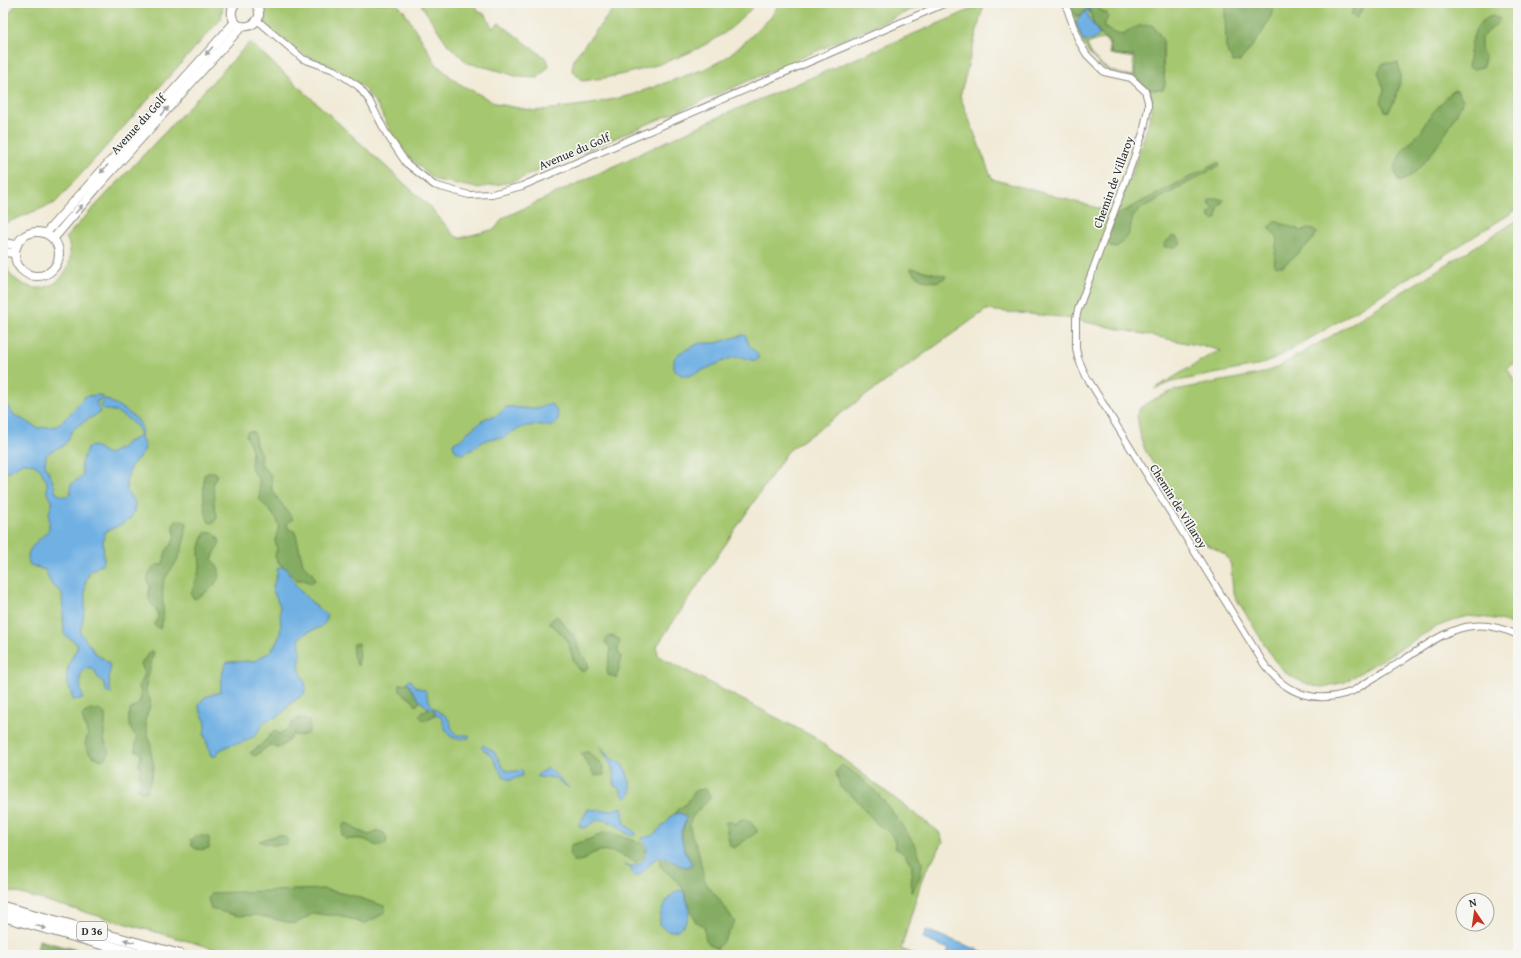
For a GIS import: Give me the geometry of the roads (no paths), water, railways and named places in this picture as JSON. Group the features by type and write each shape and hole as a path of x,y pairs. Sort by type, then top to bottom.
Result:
{"main road":[{"name":"D 36","path":"3,907 180,955"},
{"name":"D 36","path":"3,916 141,955"}],"street":[{"path":"236,3 233,6 231,13 238,24"},
{"path":"255,3 259,11 257,20"},
{"name":"Avenue du Golf","path":"50,236 238,24 248,26 254,24 257,20 303,59 334,70 358,86 369,100 386,133 406,163 434,185 469,195 492,194 522,186 946,3"},
{"name":"Chemin de Villaroy","path":"1065,3 1079,42 1087,55 1104,72 1131,78 1145,91 1148,102 1143,133 1112,214 1076,318 1078,358 1086,376 1264,664 1278,681 1295,692 1304,695 1321,697 1339,696 1352,691 1440,636 1457,629 1475,625 1495,627 1518,635"},
{"path":"40,231 50,236 58,244 60,257 55,269 48,274 40,276 32,276 25,273 16,261 16,249 20,239 26,234 40,231"},
{"path":"3,243 16,249"},
{"path":"3,252 16,249"}],"water":[{"path":"1088,9 1090,12 1087,15 1100,35 1092,40 1083,41 1076,22"},
{"path":"743,335 746,336 749,345 758,355 758,359 755,361 740,357 731,358 689,376 683,376 674,370 674,359 683,351 700,343 716,343"},
{"path":"98,395 102,396 100,400 96,402 100,412 75,428 66,443 46,456 45,465 53,482 56,493 63,496 68,496 71,492 71,484 83,476 81,463 88,447 94,446 108,454 139,437 139,430 126,417 113,411 104,410 101,406 104,398 125,410 138,420 142,428 141,437 145,447 143,453 131,466 126,482 127,492 134,500 135,504 131,518 105,532 103,541 104,561 101,565 90,571 85,583 85,610 80,632 95,653 109,663 111,694 107,693 104,683 98,678 95,671 91,668 86,668 80,678 83,699 73,700 66,676 70,661 78,646 64,634 62,593 51,584 45,570 30,565 28,559 30,549 49,529 49,512 52,501 47,493 47,482 40,469 33,464 22,463 10,471 7,471 4,468 3,399 13,414 38,428 57,426 69,415 84,397"},
{"path":"551,404 558,414 558,420 552,426 527,426 512,432 504,438 496,438 485,441 463,454 457,452 455,449 453,443 460,440 486,418 497,416 506,407 537,408"},
{"path":"280,567 286,568 294,582 304,594 327,615 324,624 302,635 299,639 301,653 299,667 306,686 304,694 290,704 281,715 265,721 255,736 241,743 230,745 220,750 216,756 211,756 204,734 206,723 199,708 199,704 205,697 220,692 223,671 227,662 255,661 271,651 276,644 280,635 281,626 280,606 273,591 273,587 277,569"},
{"path":"411,680 416,687 425,690 432,705 435,709 447,717 457,735 468,735 470,736 469,738 459,739 451,737 445,728 441,717 435,715 434,709 422,703 416,695 407,681"},
{"path":"483,745 494,752 503,768 509,771 522,770 522,776 511,780 507,779 501,773 491,755 481,747"},
{"path":"600,746 609,757 622,764 626,770 631,786 631,793 625,799 619,787 614,786 614,775 611,765"},
{"path":"548,768 569,788 555,778 537,777 537,775"},
{"path":"622,807 625,824 636,833 636,835 629,835 611,822 605,820 597,821 589,826 581,828 579,825 588,809 607,811"},
{"path":"678,813 683,814 686,817 681,835 691,866 687,867 678,865 667,858 662,857 655,860 641,874 634,876 631,873 632,869 625,865 633,866 639,864 645,858 647,848 642,838 653,835 668,821 671,816"},
{"path":"680,890 683,891 687,901 689,912 688,917 686,922 678,929 669,931 660,925 662,909 668,899"},
{"path":"926,930 992,955 947,955 949,949 923,939"}]}
